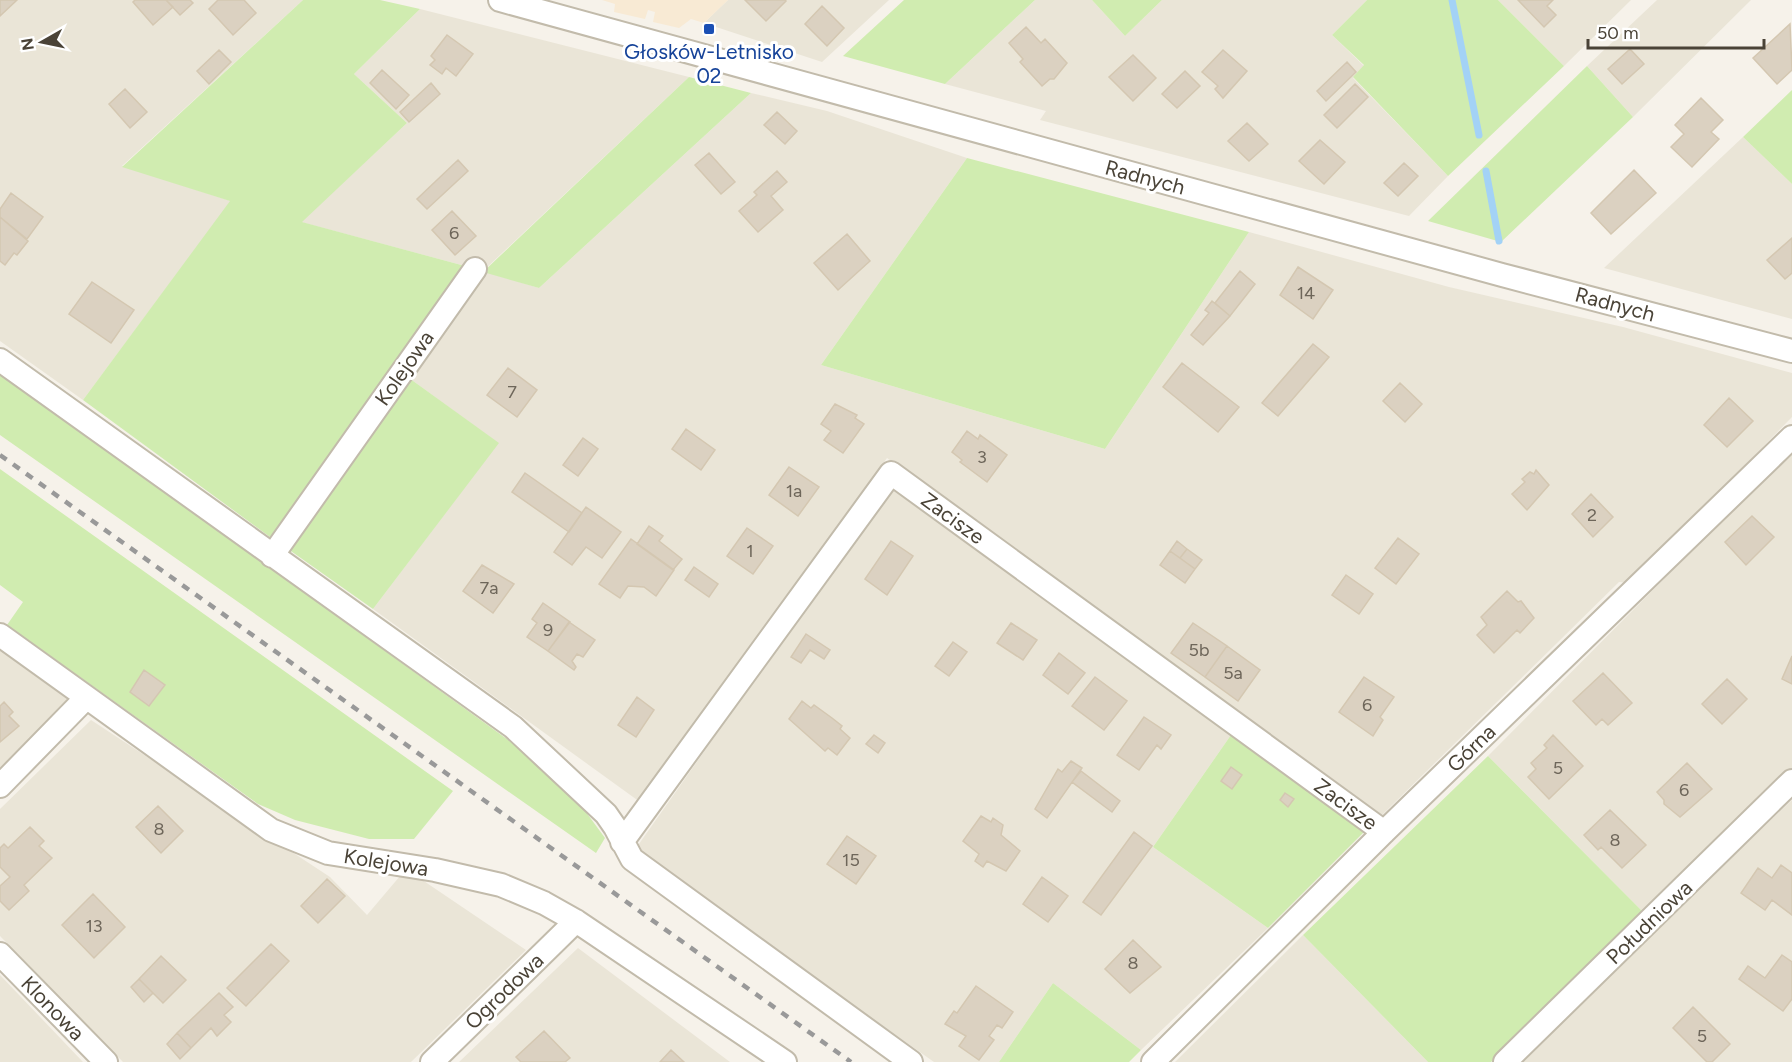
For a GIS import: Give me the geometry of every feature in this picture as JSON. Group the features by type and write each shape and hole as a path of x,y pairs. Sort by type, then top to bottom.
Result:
{"street":[{"name":"Radnych","path":"500,0 1792,351"},
{"name":"Kolejowa","path":"272,556 474,269"},
{"path":"0,360 513,728 606,814 632,860 911,1062"},
{"name":"Górna","path":"1153,1062 1384,832 1792,437"},
{"name":"Zacisze","path":"622,842 891,473 1384,832"},
{"name":"Kolejowa","path":"0,635 271,830 328,853 435,870 501,885 544,903 576,921 785,1062"},
{"path":"0,786 86,698"},
{"name":"Południowa","path":"1505,1062 1792,782"},
{"name":"Ogrodowa","path":"432,1062 576,921"},
{"name":"Klonowa","path":"0,954 106,1062"}],"shaded area":[{"path":"0,0 303,0 122,166 231,201 83,400 0,341"},
{"path":"602,0 728,0 704,23 691,19 679,28 653,22 655,12 648,10 645,19 614,12 615,4"},
{"path":"728,0 889,0 822,62 704,23"},
{"path":"1035,0 1092,0 1125,36 1162,0 1367,0 1332,35 1364,66 1353,78 1448,176 1409,216 1040,120 1046,111 945,84"},
{"path":"1498,0 1631,0 1564,66"},
{"path":"1657,0 1751,0 1633,117 1587,66"},
{"path":"420,9 689,77 483,271 539,288 751,93 827,111 967,158 821,365 1105,449 1249,232 1449,287 1623,327 1792,373 1792,417 1629,583 1619,582 1382,815 887,458 640,802 373,609 498,443 409,378 465,266 301,222 407,123 354,74"},
{"path":"1743,137 1792,184 1792,319 1604,268"},
{"path":"1792,450 1792,769 1644,913 1488,756"},
{"path":"890,488 1231,735 1153,847 1268,928 1141,1050 1053,983 999,1062 934,1062 634,851"},
{"path":"0,650 71,702 0,770"},
{"path":"91,720 330,877 367,915 406,869 526,950 411,1062 123,1062 0,936 0,809"},
{"path":"1792,800 1792,1062 1517,1062"},
{"path":"1303,935 1428,1062 1175,1062"},
{"path":"578,948 730,1062 459,1062"},
{"path":"0,975 83,1062 0,1062"}],"green space":[{"path":"303,0 380,0 420,9 354,74 407,123 302,222 465,266 270,537 83,400 230,201 122,167"},
{"path":"904,0 1035,0 945,84 843,56"},
{"path":"1092,0 1162,0 1125,36"},
{"path":"1367,0 1498,0 1564,66 1448,176 1353,77 1364,65 1332,35"},
{"path":"1587,66 1633,117 1501,242 1428,221"},
{"path":"689,77 751,93 539,288 483,272"},
{"path":"1792,90 1792,184 1743,137"},
{"path":"967,158 1249,232 1105,449 821,365"},
{"path":"0,373 561,778 605,838 596,853 0,435"},
{"path":"409,378 499,443 373,609 288,549"},
{"path":"0,469 453,791 414,839 369,839 295,820 258,804 7,625 23,602 0,585"},
{"path":"1231,735 1364,832 1268,928 1153,847"},
{"path":"1488,756 1644,913 1491,1062 1428,1062 1303,935"},
{"path":"1053,983 1141,1050 1129,1062 999,1062"}],"building":[{"path":"0,0 17,0 0,16"},
{"path":"135,0 166,0 173,7 153,25 133,2"},
{"path":"166,0 190,0 193,3 180,15"},
{"path":"218,0 244,0 256,13 233,35 209,9"},
{"path":"745,0 785,0 786,1 766,21"},
{"path":"1518,0 1553,0 1547,6 1556,15 1544,27"},
{"path":"822,6 844,28 827,46 805,24"},
{"path":"1790,24 1792,70 1777,84 1753,58"},
{"path":"1026,27 1041,43 1045,39 1067,63 1054,79 1050,79 1042,86 1020,62 1023,59 1009,43"},
{"path":"447,35 473,54 456,76 446,68 442,74 430,65 435,60 431,56"},
{"path":"1630,49 1644,64 1622,84 1608,69"},
{"path":"219,50 231,62 209,84 197,71"},
{"path":"1223,50 1247,71 1223,98 1215,89 1218,86 1202,72"},
{"path":"1133,55 1156,78 1133,101 1109,77"},
{"path":"1347,62 1356,72 1326,101 1317,91"},
{"path":"382,70 409,95 396,109 370,83"},
{"path":"1185,71 1200,86 1177,108 1162,94"},
{"path":"431,83 440,94 409,122 400,112"},
{"path":"1355,84 1368,97 1337,128 1324,115"},
{"path":"125,89 147,112 130,128 109,104"},
{"path":"1701,98 1723,120 1711,132 1719,139 1692,167 1671,147 1684,134 1675,125"},
{"path":"777,112 797,131 785,144 764,125"},
{"path":"1247,123 1268,144 1249,161 1228,141"},
{"path":"1320,140 1345,162 1324,184 1299,161"},
{"path":"709,153 735,182 721,194 695,165"},
{"path":"458,160 468,171 427,209 417,199"},
{"path":"1404,163 1418,176 1398,196 1384,183"},
{"path":"1634,170 1656,193 1611,234 1591,213"},
{"path":"777,171 787,182 771,196 783,210 758,232 739,211 757,195 754,192"},
{"path":"11,193 43,217 27,239 0,217 0,209"},
{"path":"452,211 476,236 455,255 432,230"},
{"path":"0,217 28,241 17,255 14,253 5,265 0,261"},
{"path":"847,234 870,261 838,290 814,263"},
{"path":"1792,238 1792,273 1785,279 1767,260"},
{"path":"1298,267 1333,290 1313,319 1280,295"},
{"path":"1240,271 1255,284 1230,316 1215,303"},
{"path":"92,282 134,310 111,343 69,314"},
{"path":"1212,301 1230,316 1203,345 1191,335 1209,313 1205,310"},
{"path":"1313,344 1329,357 1278,416 1262,403"},
{"path":"1182,363 1239,407 1218,432 1163,387"},
{"path":"508,368 537,390 517,417 487,395"},
{"path":"1400,383 1422,404 1405,422 1383,401"},
{"path":"1729,398 1753,421 1727,447 1704,425"},
{"path":"835,404 857,415 855,418 864,424 843,453 824,440 831,431 821,424"},
{"path":"686,429 715,450 701,470 672,449"},
{"path":"967,431 978,439 980,435 1007,455 987,482 960,462 962,460 952,452"},
{"path":"583,438 598,449 578,476 563,465"},
{"path":"789,467 819,487 798,516 769,495"},
{"path":"1536,470 1549,485 1527,510 1512,494 1525,482 1522,479 1530,472 1534,474"},
{"path":"525,473 582,513 569,532 512,492"},
{"path":"1591,494 1613,517 1593,537 1572,514"},
{"path":"586,507 621,532 602,558 586,547 572,565 554,552"},
{"path":"1752,516 1774,537 1746,565 1725,542"},
{"path":"649,526 663,536 659,541 682,559 673,570 637,544"},
{"path":"747,528 773,546 753,574 727,556"},
{"path":"1398,538 1419,554 1396,584 1375,568"},
{"path":"631,539 674,570 656,596 644,587 628,586 620,598 599,584"},
{"path":"891,541 913,556 887,595 865,579"},
{"path":"1177,541 1187,549 1180,558 1170,551"},
{"path":"1187,549 1202,560 1195,569 1180,558"},
{"path":"1170,551 1195,569 1185,583 1160,565"},
{"path":"482,565 514,584 493,613 463,591"},
{"path":"694,567 718,584 709,597 685,580"},
{"path":"1346,575 1373,594 1359,614 1332,595"},
{"path":"1507,591 1518,602 1521,601 1534,618 1520,633 1517,630 1494,653 1477,635 1487,625 1481,617"},
{"path":"543,603 570,622 548,651 527,637 537,623 532,619"},
{"path":"569,622 595,640 583,657 577,654 572,661 576,667 574,670 548,651"},
{"path":"1011,623 1037,640 1023,660 997,643"},
{"path":"1193,623 1227,646 1205,677 1171,653"},
{"path":"806,634 830,650 824,659 810,650 801,663 791,657"},
{"path":"953,642 967,652 949,676 935,666"},
{"path":"1227,646 1260,670 1238,701 1205,677"},
{"path":"1059,653 1085,673 1068,694 1043,675"},
{"path":"1792,656 1792,684 1782,679"},
{"path":"144,670 165,685 149,706 130,692"},
{"path":"1603,673 1632,703 1608,725 1602,719 1596,725 1573,701"},
{"path":"1095,677 1127,701 1104,730 1072,706"},
{"path":"1364,677 1394,697 1380,717 1383,720 1373,736 1339,712"},
{"path":"1727,679 1747,699 1722,724 1702,704"},
{"path":"637,697 654,710 636,737 618,725"},
{"path":"802,701 811,708 814,705 832,718 842,726 840,729 850,738 837,755 828,748 825,751 789,719"},
{"path":"4,702 13,712 9,716 19,726 0,742 0,706"},
{"path":"1144,717 1171,735 1161,749 1157,745 1139,770 1117,755"},
{"path":"874,735 885,743 878,753 866,744"},
{"path":"1553,735 1583,766 1549,799 1528,777 1536,769 1531,763 1547,748 1544,745"},
{"path":"1071,761 1082,768 1047,818 1035,809 1058,769 1062,772"},
{"path":"1687,763 1712,789 1680,817 1664,804 1664,800 1657,792"},
{"path":"1231,767 1242,775 1232,789 1221,781"},
{"path":"1081,771 1120,801 1112,812 1072,782"},
{"path":"1285,793 1294,799 1288,807 1280,800"},
{"path":"158,806 183,831 161,853 136,827"},
{"path":"1610,810 1646,845 1622,868 1601,847 1598,850 1584,835"},
{"path":"981,816 991,822 993,818 1003,825 1001,835 1020,851 1006,871 987,861 983,867 975,861 979,854 963,841"},
{"path":"30,827 44,841 39,846 52,858 24,885 29,891 9,910 0,901 0,886 10,877 0,867 0,848 4,844 8,848"},
{"path":"1134,832 1152,846 1101,915 1083,902"},
{"path":"847,836 876,856 856,884 827,864"},
{"path":"1781,865 1792,873 1792,915 1772,900 1765,910 1741,893 1758,868 1772,878"},
{"path":"1042,877 1068,896 1048,922 1023,904"},
{"path":"327,879 345,896 318,923 301,906"},
{"path":"93,894 125,927 94,958 62,925"},
{"path":"1133,940 1161,967 1130,993 1105,969"},
{"path":"271,944 289,961 246,1006 227,988"},
{"path":"1782,955 1792,962 1792,999 1783,1011 1739,979 1748,966 1765,978"},
{"path":"161,956 186,980 163,1003 139,979"},
{"path":"139,979 153,993 144,1002 131,987"},
{"path":"976,986 1013,1012 1002,1028 997,1025 989,1036 994,1040 979,1060 959,1046 966,1036 945,1024 954,1011 957,1013"},
{"path":"219,993 233,1007 224,1015 231,1022 217,1036 211,1028 191,1048 177,1033"},
{"path":"1693,1007 1730,1044 1712,1062 1707,1062 1673,1028"},
{"path":"544,1031 570,1058 565,1062 521,1062 516,1057"},
{"path":"177,1033 191,1048 180,1059 167,1044"},
{"path":"671,1050 684,1062 660,1062"}],"waterway":[{"path":"1452,0 1479,135"},
{"path":"1486,171 1499,241"}],"railway":[{"path":"0,455 851,1062"}],"place":[{"name":"Głosków-Letnisko 02","path":"709,29"}]}
